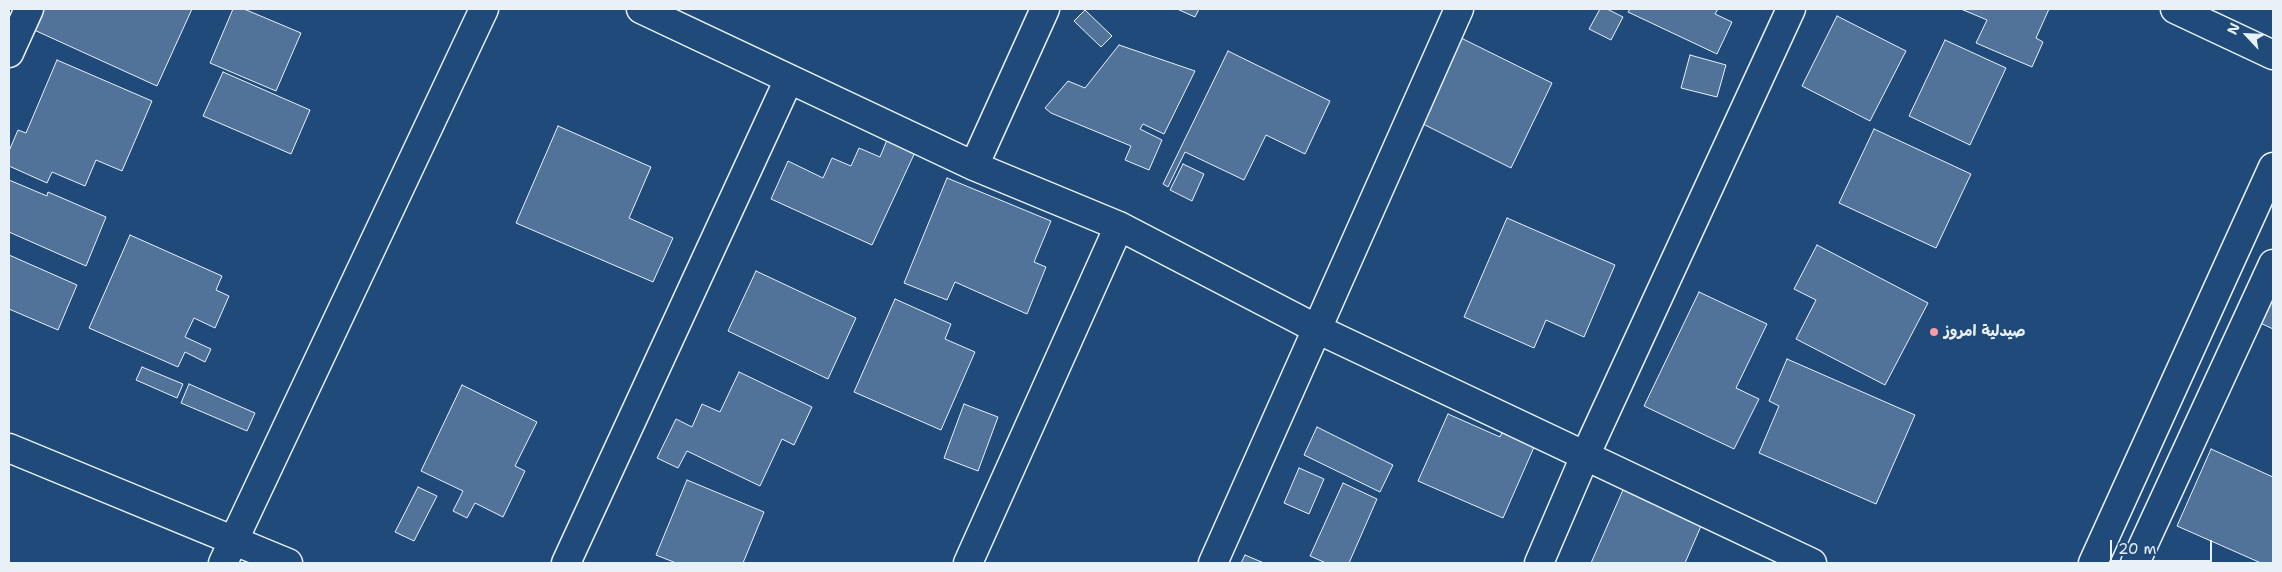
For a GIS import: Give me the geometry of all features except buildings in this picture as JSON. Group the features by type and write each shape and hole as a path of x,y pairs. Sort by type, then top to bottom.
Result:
{"street":[{"path":"9,53 29,9"},
{"path":"228,552 484,9"},
{"path":"974,166 1044,9"},
{"path":"1213,563 1459,9"},
{"path":"1539,563 1585,456 1791,9"},
{"path":"2175,9 2273,55"},
{"path":"654,12 789,79 974,166 1119,226 1317,329 1812,563"},
{"path":"566,563 789,79"},
{"path":"2093,563 2273,167"},
{"path":"968,563 1119,226"},
{"path":"2135,563 2273,264"},
{"path":"9,448 228,552 288,563"}],"place":[{"name":"صيدلية امروز","path":"1934,332"}]}
